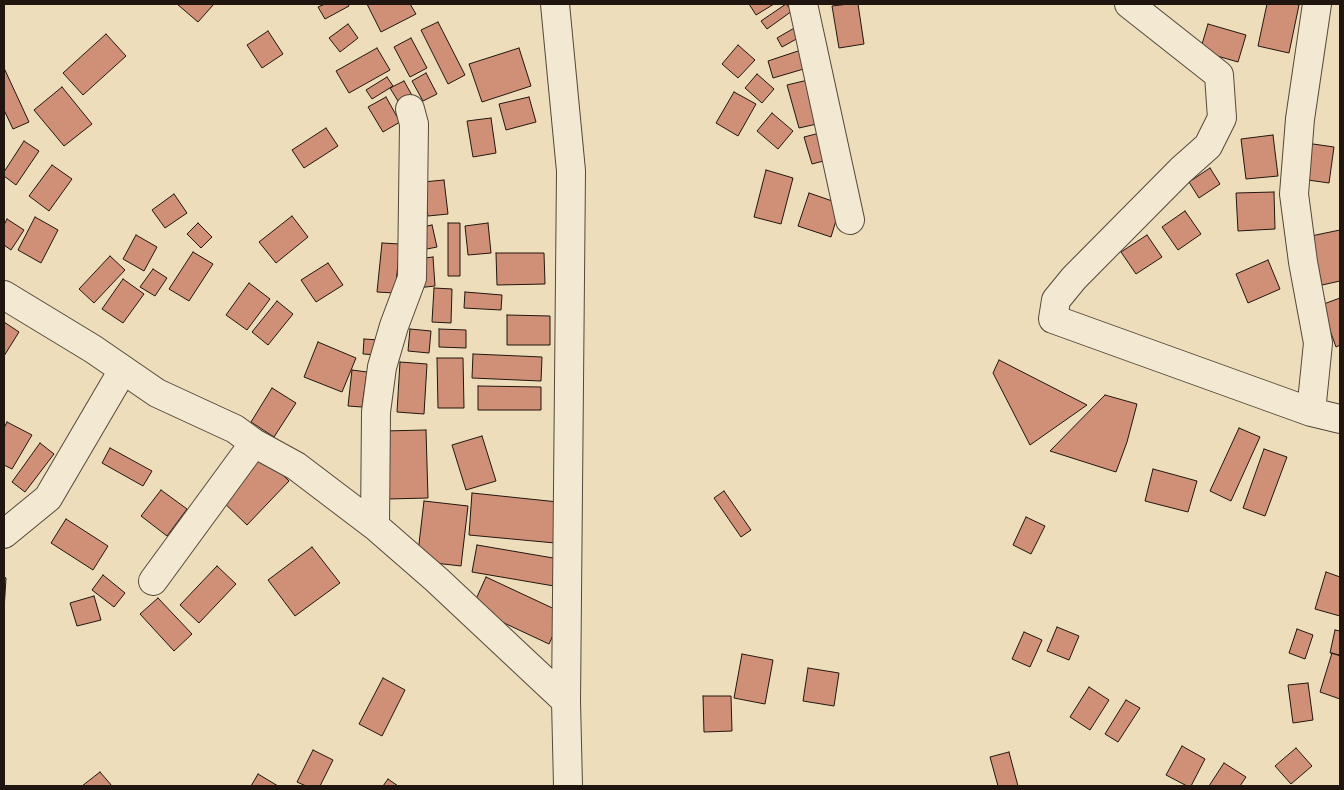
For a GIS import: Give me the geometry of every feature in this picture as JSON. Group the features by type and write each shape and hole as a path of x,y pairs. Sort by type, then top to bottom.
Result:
{"street":[{"path":"555,4 571,171 566,701 568,786"},
{"path":"802,4 850,220"},
{"path":"1129,4 1220,75 1222,118 1208,146 1181,170 1074,278 1056,300 1054,319 1312,412 1340,419"},
{"path":"1312,412 1318,342 1294,194 1300,120 1317,4"},
{"path":"375,526 376,412 382,367 394,326 412,278 414,124 410,109"},
{"path":"4,295 93,350 157,393 235,429 254,443 296,466 375,526 437,580 566,701"},
{"path":"4,534 48,498 123,370"},
{"path":"153,580 254,443"}],"building":[{"path":"177,4 214,4 198,22"},
{"path":"325,4 348,4 349,6 325,19 318,7"},
{"path":"367,4 410,4 416,14 381,32"},
{"path":"749,4 774,4 756,15"},
{"path":"786,4 792,11 767,29 761,21"},
{"path":"858,4 864,44 839,48 832,6"},
{"path":"1267,4 1299,5 1289,53 1258,46"},
{"path":"438,22 465,75 448,84 421,30"},
{"path":"803,23 809,32 782,47 777,38"},
{"path":"348,24 358,38 340,52 329,38"},
{"path":"1208,24 1246,35 1238,62 1200,51"},
{"path":"268,31 283,54 262,68 247,45"},
{"path":"106,34 126,56 83,95 63,73"},
{"path":"411,38 427,68 410,77 394,47"},
{"path":"738,45 755,60 738,78 722,64"},
{"path":"377,48 390,70 349,93 336,71"},
{"path":"519,48 531,86 482,102 469,64"},
{"path":"801,50 807,68 773,78 768,61"},
{"path":"4,68 29,122 13,129 4,110"},
{"path":"426,73 437,94 423,101 412,81"},
{"path":"757,74 774,89 762,103 745,88"},
{"path":"387,77 393,86 372,99 366,90"},
{"path":"808,80 821,123 799,128 787,85"},
{"path":"404,81 414,99 401,106 390,88"},
{"path":"62,87 92,124 64,146 34,110"},
{"path":"734,92 756,104 738,136 716,123"},
{"path":"386,97 400,122 383,132 368,107"},
{"path":"529,97 536,122 506,130 499,104"},
{"path":"772,113 793,131 778,149 757,131"},
{"path":"491,118 496,153 473,157 467,121"},
{"path":"326,128 338,146 304,168 292,150"},
{"path":"824,132 831,159 812,164 804,137"},
{"path":"1273,135 1278,176 1246,179 1241,139"},
{"path":"24,141 39,151 16,185 4,176 4,172"},
{"path":"1306,143 1334,147 1329,183 1301,179"},
{"path":"52,165 72,179 49,211 29,196"},
{"path":"1210,168 1220,184 1199,198 1189,182"},
{"path":"766,170 793,178 781,224 754,217"},
{"path":"444,180 448,214 428,216 423,182"},
{"path":"1274,192 1275,229 1238,231 1236,193"},
{"path":"809,193 841,204 831,237 798,226"},
{"path":"174,194 187,213 165,228 152,210"},
{"path":"1185,211 1201,234 1178,250 1162,227"},
{"path":"292,216 308,237 276,263 259,242"},
{"path":"35,217 58,230 41,263 18,250"},
{"path":"7,219 24,230 11,250 4,245 4,225"},
{"path":"198,223 212,237 201,248 187,234"},
{"path":"448,223 460,223 460,276 448,276"},
{"path":"488,223 491,253 468,255 465,226"},
{"path":"432,225 437,247 422,250 417,228"},
{"path":"1340,230 1340,281 1322,285 1311,236"},
{"path":"136,235 157,247 144,271 123,259"},
{"path":"1147,235 1162,257 1136,274 1121,252"},
{"path":"382,243 400,244 395,293 377,292"},
{"path":"193,252 213,264 189,301 169,289"},
{"path":"496,253 544,253 545,284 497,285"},
{"path":"110,256 125,270 94,303 79,289"},
{"path":"433,257 435,286 417,288 415,259"},
{"path":"1268,260 1280,289 1248,303 1236,274"},
{"path":"328,263 343,285 316,302 301,280"},
{"path":"153,269 167,278 155,296 140,287"},
{"path":"123,279 144,294 123,323 102,309"},
{"path":"249,283 270,299 247,330 226,315"},
{"path":"434,288 452,289 451,323 432,322"},
{"path":"465,292 502,295 501,310 464,308"},
{"path":"1340,298 1340,345 1336,347 1321,305"},
{"path":"277,301 293,314 268,345 252,332"},
{"path":"507,315 550,316 550,345 507,345"},
{"path":"4,322 19,332 4,356"},
{"path":"410,329 431,331 429,353 408,351"},
{"path":"439,329 466,330 466,348 439,347"},
{"path":"364,339 379,340 378,355 363,354"},
{"path":"318,342 356,358 342,392 304,377"},
{"path":"473,354 542,357 541,381 472,378"},
{"path":"437,358 463,358 464,408 438,408"},
{"path":"999,360 1087,405 1030,445 993,373"},
{"path":"400,362 427,364 424,414 397,412"},
{"path":"352,370 367,372 362,407 348,406"},
{"path":"478,386 541,387 541,410 478,410"},
{"path":"272,388 296,403 274,437 251,422"},
{"path":"1105,395 1137,404 1127,442 1116,472 1050,451"},
{"path":"7,422 32,435 12,469 4,465 4,428"},
{"path":"1239,428 1260,437 1231,501 1210,491"},
{"path":"426,430 428,498 387,499 384,431"},
{"path":"482,436 496,481 466,490 452,445"},
{"path":"40,443 54,454 25,492 12,482"},
{"path":"110,448 152,471 143,486 102,463"},
{"path":"1264,449 1287,457 1265,516 1243,508"},
{"path":"260,453 289,481 247,525 218,497"},
{"path":"1153,469 1197,481 1188,512 1145,501"},
{"path":"161,490 187,509 167,536 141,516"},
{"path":"724,491 751,530 741,537 714,498"},
{"path":"472,493 558,502 555,543 469,535"},
{"path":"424,501 468,506 461,566 417,561"},
{"path":"1026,517 1045,526 1031,554 1013,545"},
{"path":"66,519 108,546 93,570 51,543"},
{"path":"477,545 559,559 554,586 472,572"},
{"path":"312,547 340,583 295,616 268,580"},
{"path":"217,566 236,584 199,623 180,605"},
{"path":"1326,572 1340,577 1340,616 1315,609"},
{"path":"103,575 125,593 114,607 92,590"},
{"path":"4,577 6,578 4,610"},
{"path":"486,577 563,613 549,644 472,608"},
{"path":"94,596 101,620 77,626 70,603"},
{"path":"158,598 192,634 174,651 140,614"},
{"path":"1057,627 1079,636 1069,660 1047,651"},
{"path":"1297,629 1313,635 1305,659 1289,653"},
{"path":"1335,630 1340,631 1340,655 1330,653"},
{"path":"1024,632 1042,640 1030,667 1012,659"},
{"path":"1332,653 1340,656 1340,699 1320,692"},
{"path":"742,654 773,660 765,704 734,698"},
{"path":"808,668 839,673 834,706 803,701"},
{"path":"383,678 405,690 382,736 359,724"},
{"path":"1308,683 1313,720 1293,723 1288,685"},
{"path":"1089,687 1109,700 1090,730 1070,717"},
{"path":"703,696 731,696 732,731 704,732"},
{"path":"1126,700 1140,708 1118,742 1105,734"},
{"path":"1182,746 1205,759 1191,786 1187,786 1166,775"},
{"path":"1296,748 1312,766 1291,784 1275,766"},
{"path":"313,750 333,760 320,786 306,786 297,782"},
{"path":"1009,752 1018,786 998,786 990,757"},
{"path":"1224,763 1246,777 1240,786 1209,786"},
{"path":"100,772 112,786 82,786"},
{"path":"258,774 278,786 251,786"},
{"path":"388,779 398,786 383,786"}]}
